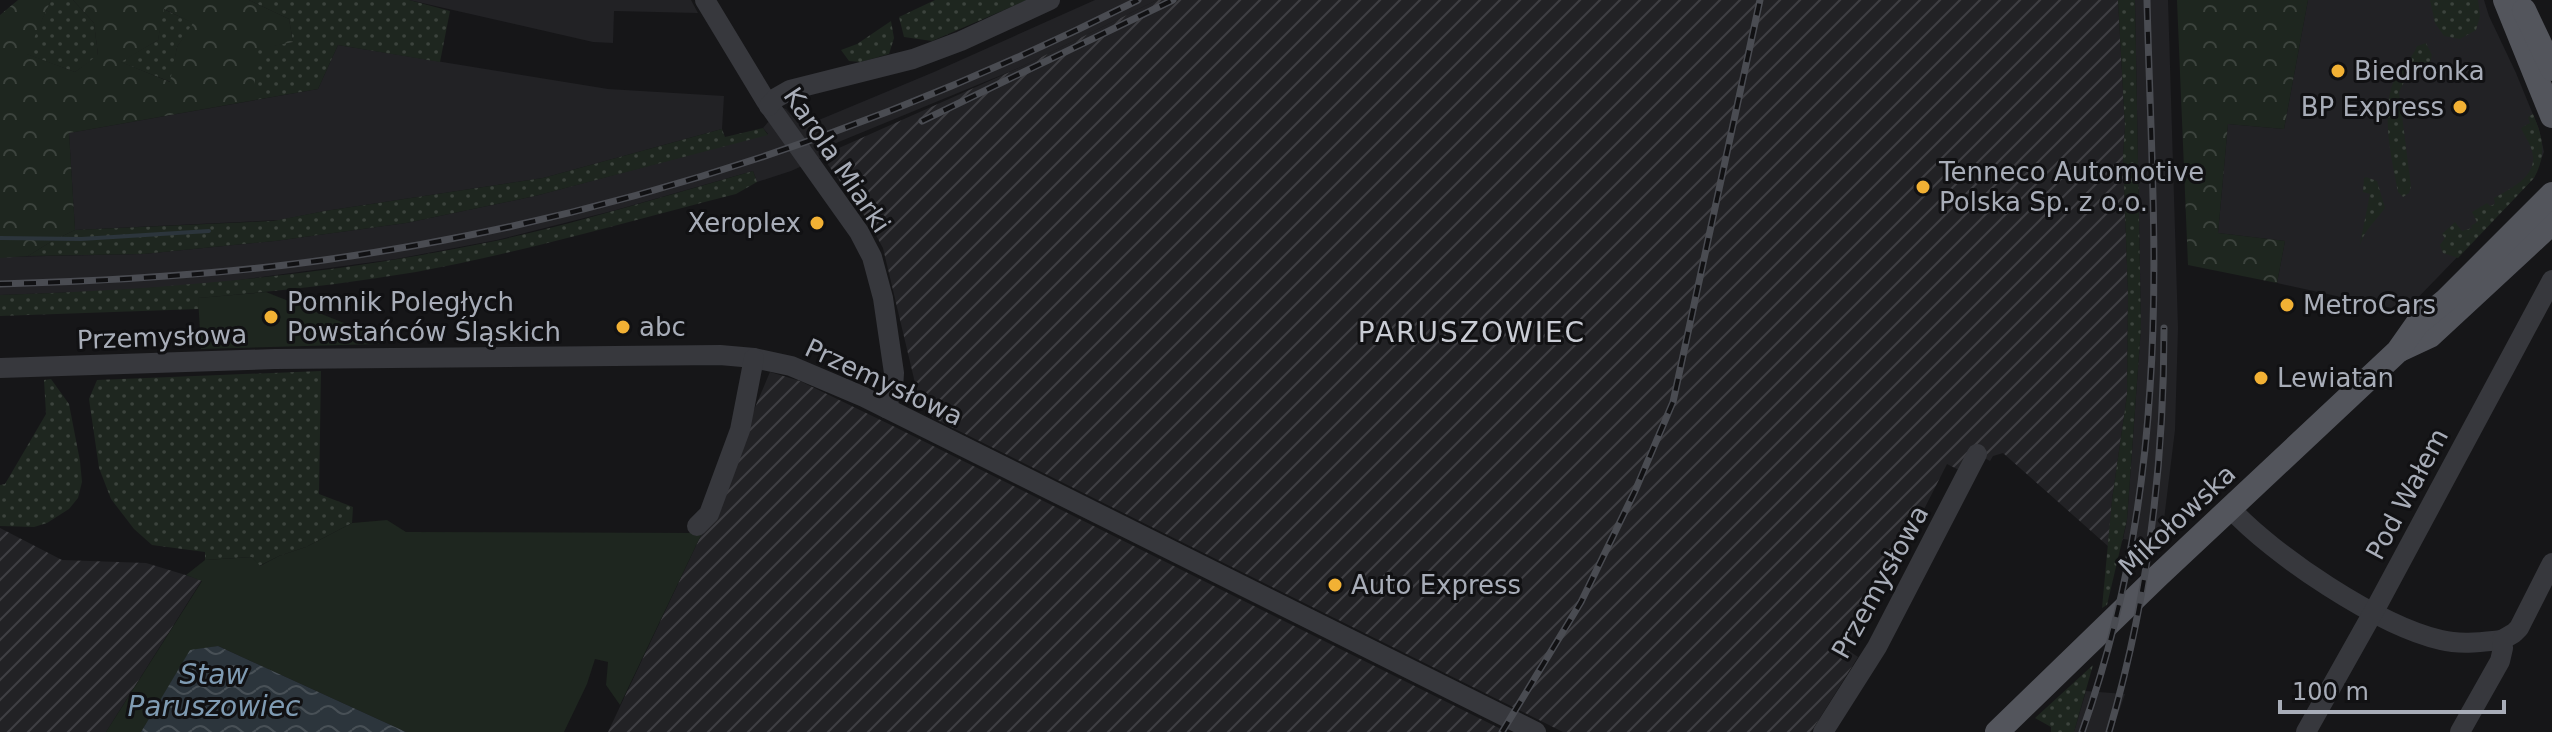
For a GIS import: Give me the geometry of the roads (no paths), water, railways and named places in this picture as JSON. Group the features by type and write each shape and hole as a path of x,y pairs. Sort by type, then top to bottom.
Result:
{"main road":[{"path":"2505,0 2552,116"},
{"path":"2519,0 2552,69"},
{"name":"Mikołowska","path":"1997,732 2398,351 2417,324 2446,300 2552,194"},
{"name":"Mikołowska","path":"2398,351 2430,336 2552,223"}],"street":[{"name":"Karola Miarki","path":"705,0 769,106 859,232 874,262 883,298 894,373 886,408"},
{"path":"769,106 790,90 913,59 961,41 1050,0"},
{"name":"Pod Wałem","path":"2306,732 2552,280"},
{"name":"Przemysłowa","path":"0,368 368,357 660,355 754,358 810,372 886,408 1536,732"},
{"path":"697,526 709,514 740,430 754,358"},
{"name":"Przemysłowa","path":"1823,732 1877,647 1977,454"},
{"path":"2230,508 2270,544 2332,588 2373,612 2441,640 2502,640 2514,633 2552,563"},
{"path":"2460,732 2500,661 2502,640"}],"water":[{"name":"Staw Paruszowiec","path":"218,646 406,732 141,732 190,650"}],"waterway":[{"path":"0,238 81,239 209,231"}],"railway":[{"path":"0,284 166,276 290,265 436,242 540,220 643,193 845,128 944,89 1138,0"},
{"path":"922,121 1173,0"},
{"path":"1502,732 1581,602 1635,491 1673,402 1760,0"},
{"path":"2082,732 2119,606 2136,519 2147,432 2153,340 2154,243 2147,0"},
{"path":"2109,732 2134,632 2151,532 2161,430 2164,328"}],"place":[{"name":"Biedronka","path":"2338,71"},
{"name":"BP Express","path":"2460,107"},
{"name":"Tenneco Automotive Polska Sp. z o.o.","path":"1923,187"},
{"name":"Xeroplex","path":"817,223"},
{"name":"MetroCars","path":"2287,305"},
{"name":"Pomnik Poległych Powstańców Śląskich","path":"271,317"},
{"name":"abc","path":"623,327"},
{"name":"Lewiatan","path":"2261,378"},
{"name":"Auto Express","path":"1335,585"}],"district":[{"name":"PARUSZOWIEC","path":"1472,332"}]}
